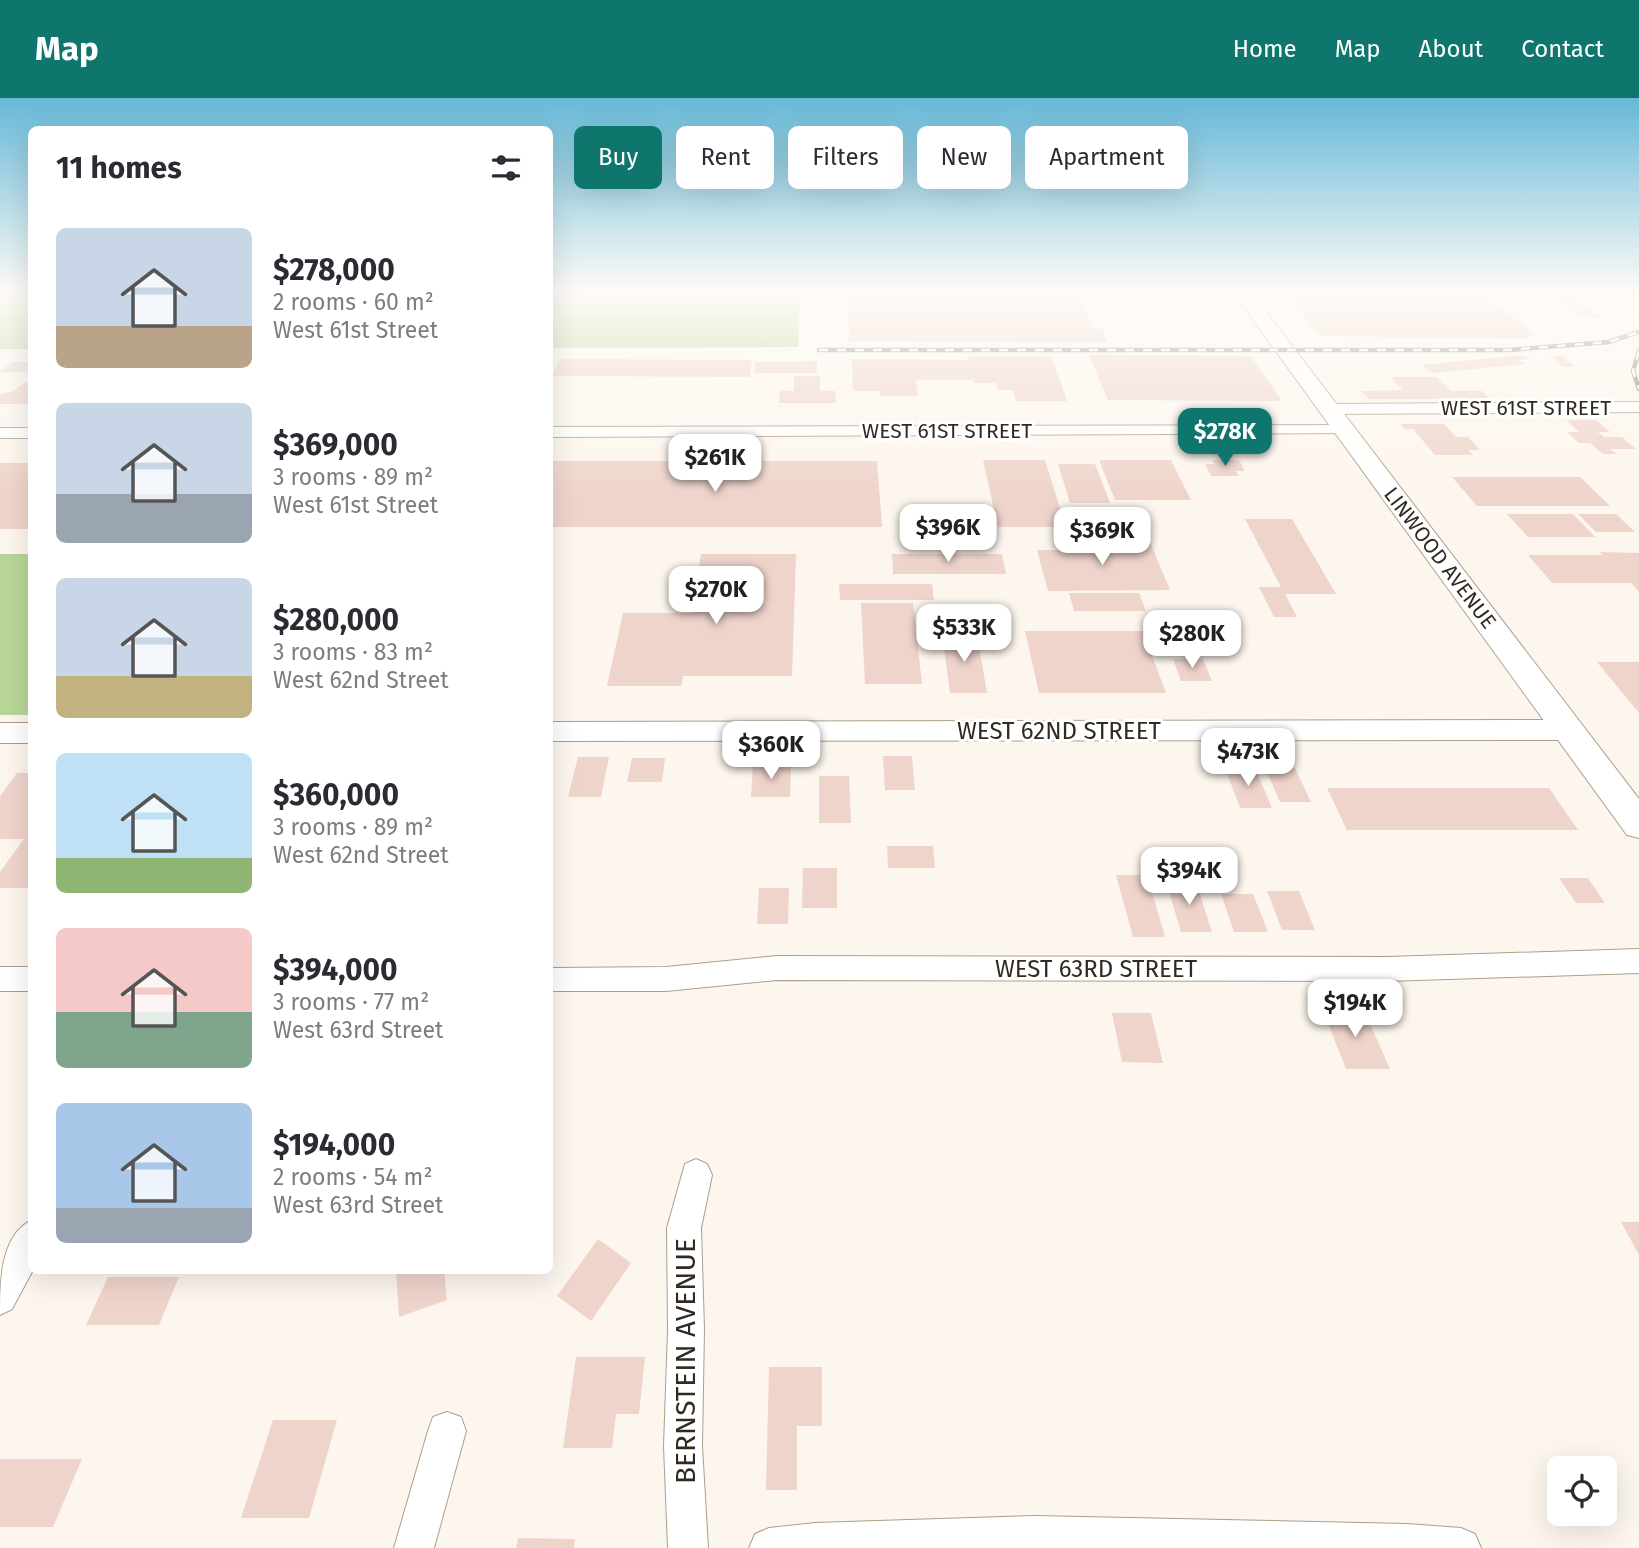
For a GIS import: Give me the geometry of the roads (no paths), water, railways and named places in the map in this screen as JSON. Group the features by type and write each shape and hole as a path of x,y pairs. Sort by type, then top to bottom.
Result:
{"main road":[{"name":"LINWOOD AVENUE","path":"1291,359 1639,825"}],"street":[{"name":"WEST 61ST STREET","path":"553,432 1336,420 1639,407"},
{"path":"0,433 28,433"},
{"name":"WEST 62ND STREET","path":"553,732 1568,730"},
{"path":"0,733 28,733"},
{"name":"WEST 63RD STREET","path":"554,980 666,979 777,968 1387,969 1639,961"},
{"path":"0,979 28,979"},
{"name":"BERNSTEIN AVENUE","path":"688,1548 683,1446 686,1329 684,1228 696,1175"},
{"path":"0,1297 28,1244"},
{"path":"414,1548 447,1432"},
{"path":"769,1548 861,1541 1035,1536 1407,1544 1461,1548"}],"railway":[{"path":"1637,359 1633,371 1639,389"}]}
